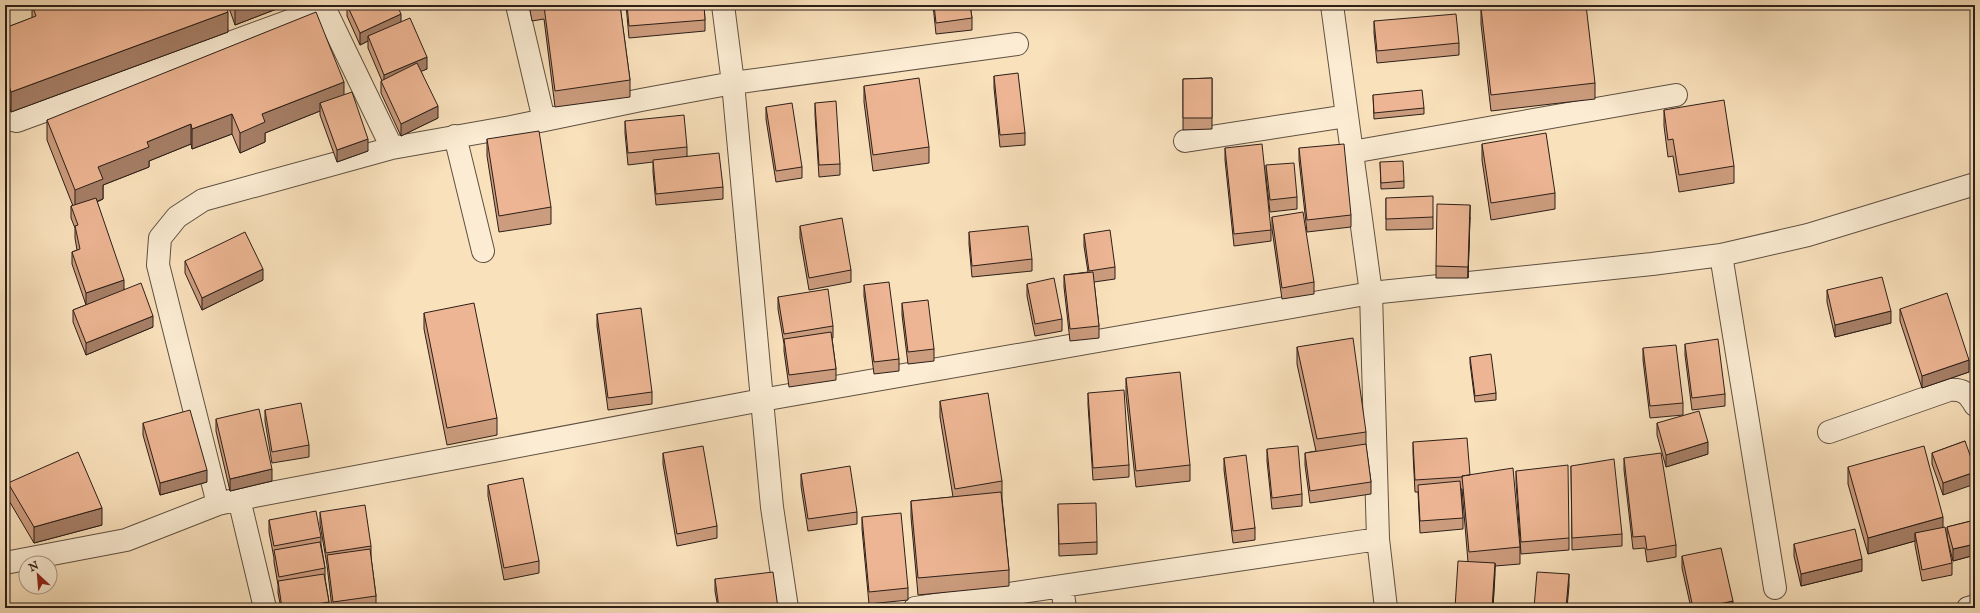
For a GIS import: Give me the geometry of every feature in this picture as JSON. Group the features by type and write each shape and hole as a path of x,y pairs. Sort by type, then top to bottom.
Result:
{"street":[{"path":"517,5 544,120"},
{"path":"723,5 733,83 772,507 787,608"},
{"path":"1332,5 1371,293 1378,539 1386,608"},
{"path":"5,118 17,121 324,6 392,148"},
{"path":"265,608 228,502 158,265 160,238 178,217 203,200 392,148 733,83 1017,44"},
{"path":"1352,152 1676,95"},
{"path":"1186,141 1347,116"},
{"path":"455,136 483,251"},
{"path":"5,563 126,540 228,502 762,400 1371,293 1652,264 1721,254 1808,235 1975,184"},
{"path":"1721,254 1775,588"},
{"path":"1829,432 1949,390 1960,389 1967,393 1975,405"},
{"path":"915,608 1063,598 1378,539"}],"building":[{"path":"32,5 225,5 228,12 11,92 5,74 5,28 36,16"},
{"path":"234,5 244,5 235,8"},
{"path":"347,5 397,5 401,14 360,33"},
{"path":"531,5 552,5 532,9"},
{"path":"620,5 630,80 555,91 544,6"},
{"path":"627,5 704,5 705,20 629,26"},
{"path":"934,5 970,5 972,18 936,23"},
{"path":"1507,5 1586,5 1595,83 1491,95 1481,8"},
{"path":"316,12 344,82 262,114 265,122 240,133 232,114 192,129 191,124 147,142 149,147 98,167 103,179 75,190 47,120"},
{"path":"1456,14 1459,43 1377,51 1374,21"},
{"path":"5,15 10,26 5,28"},
{"path":"410,18 427,57 384,75 368,36"},
{"path":"417,63 438,106 401,124 381,81"},
{"path":"1018,73 1025,133 1000,135 994,76"},
{"path":"919,78 929,147 873,155 864,86"},
{"path":"1212,78 1212,118 1183,118 1183,79"},
{"path":"1422,90 1424,108 1374,113 1373,95"},
{"path":"352,92 368,139 337,150 320,103"},
{"path":"1724,100 1734,166 1679,175 1673,139 1668,140 1664,110"},
{"path":"836,101 840,164 819,165 815,103"},
{"path":"792,103 802,167 776,171 766,107"},
{"path":"684,115 687,147 628,153 625,121"},
{"path":"539,131 551,207 499,216 487,139"},
{"path":"1546,133 1555,193 1491,203 1482,144"},
{"path":"1262,144 1271,230 1234,234 1225,148"},
{"path":"1344,144 1351,215 1307,220 1299,148"},
{"path":"719,153 723,187 656,194 653,160"},
{"path":"1403,161 1404,181 1381,183 1380,162"},
{"path":"1294,163 1297,197 1270,200 1266,165"},
{"path":"1433,196 1433,217 1386,219 1386,198"},
{"path":"96,198 124,280 86,293 72,252 80,249 75,226 78,225 71,206"},
{"path":"1437,204 1470,205 1468,267 1436,266"},
{"path":"1303,212 1314,282 1282,288 1272,217"},
{"path":"842,218 851,270 809,278 800,226"},
{"path":"1028,226 1032,259 972,266 969,232"},
{"path":"1110,230 1115,267 1089,271 1084,234"},
{"path":"245,232 263,269 202,298 185,261"},
{"path":"1093,272 1099,326 1070,329 1064,275"},
{"path":"1882,277 1891,311 1835,325 1827,290"},
{"path":"1054,278 1062,319 1035,324 1027,284"},
{"path":"889,282 899,359 874,362 864,285"},
{"path":"141,283 153,316 86,343 73,310"},
{"path":"828,289 833,326 784,334 778,297"},
{"path":"1947,293 1969,360 1922,376 1900,309"},
{"path":"928,300 934,349 908,352 902,303"},
{"path":"474,303 497,418 447,428 424,313"},
{"path":"641,308 652,392 608,398 597,314"},
{"path":"831,332 836,369 789,375 784,339"},
{"path":"1353,338 1366,432 1317,439 1297,347"},
{"path":"1718,339 1725,394 1692,398 1685,344"},
{"path":"1676,345 1683,403 1650,406 1643,348"},
{"path":"1491,354 1496,393 1475,396 1470,357"},
{"path":"1180,372 1190,465 1136,471 1126,378"},
{"path":"1124,390 1129,465 1093,468 1088,393"},
{"path":"988,393 1002,481 955,489 940,401"},
{"path":"301,403 309,445 272,452 265,410"},
{"path":"259,409 272,469 230,479 216,419"},
{"path":"190,410 207,470 160,483 143,423"},
{"path":"1699,411 1708,442 1666,455 1657,423"},
{"path":"1467,438 1470,475 1462,477 1415,480 1413,442"},
{"path":"1965,441 1975,472 1943,483 1932,453"},
{"path":"1366,444 1371,482 1310,491 1305,453"},
{"path":"703,446 717,526 677,534 663,453"},
{"path":"1298,446 1302,494 1272,498 1267,449"},
{"path":"1924,446 1943,517 1868,538 1848,467"},
{"path":"78,452 102,508 34,527 8,483"},
{"path":"1661,453 1676,545 1647,550 1645,536 1633,537 1624,458"},
{"path":"1246,455 1255,528 1233,531 1224,458"},
{"path":"1614,459 1622,534 1572,538 1571,466"},
{"path":"1568,465 1569,538 1521,542 1516,471"},
{"path":"850,466 857,512 808,519 801,474"},
{"path":"1513,468 1520,547 1469,552 1462,476"},
{"path":"523,478 539,561 504,568 488,485"},
{"path":"1460,481 1463,518 1420,521 1418,485"},
{"path":"1001,492 1009,570 918,578 911,501"},
{"path":"1096,503 1097,542 1059,544 1058,504"},
{"path":"365,505 371,546 326,553 320,512"},
{"path":"316,511 321,537 274,546 269,520"},
{"path":"901,513 908,588 869,592 862,517"},
{"path":"1975,520 1975,544 1953,549 1947,527"},
{"path":"1945,527 1952,563 1922,570 1915,533"},
{"path":"1855,529 1862,559 1801,574 1794,544"},
{"path":"320,542 325,568 279,577 274,550"},
{"path":"1721,548 1733,601 1700,608 1693,608 1682,556"},
{"path":"370,549 376,596 333,602 327,555"},
{"path":"1458,561 1495,563 1492,608 1455,608"},
{"path":"773,572 778,608 719,608 715,579"},
{"path":"1537,572 1569,574 1566,608 1534,608"},
{"path":"324,574 329,602 292,608 282,608 278,581"}]}
